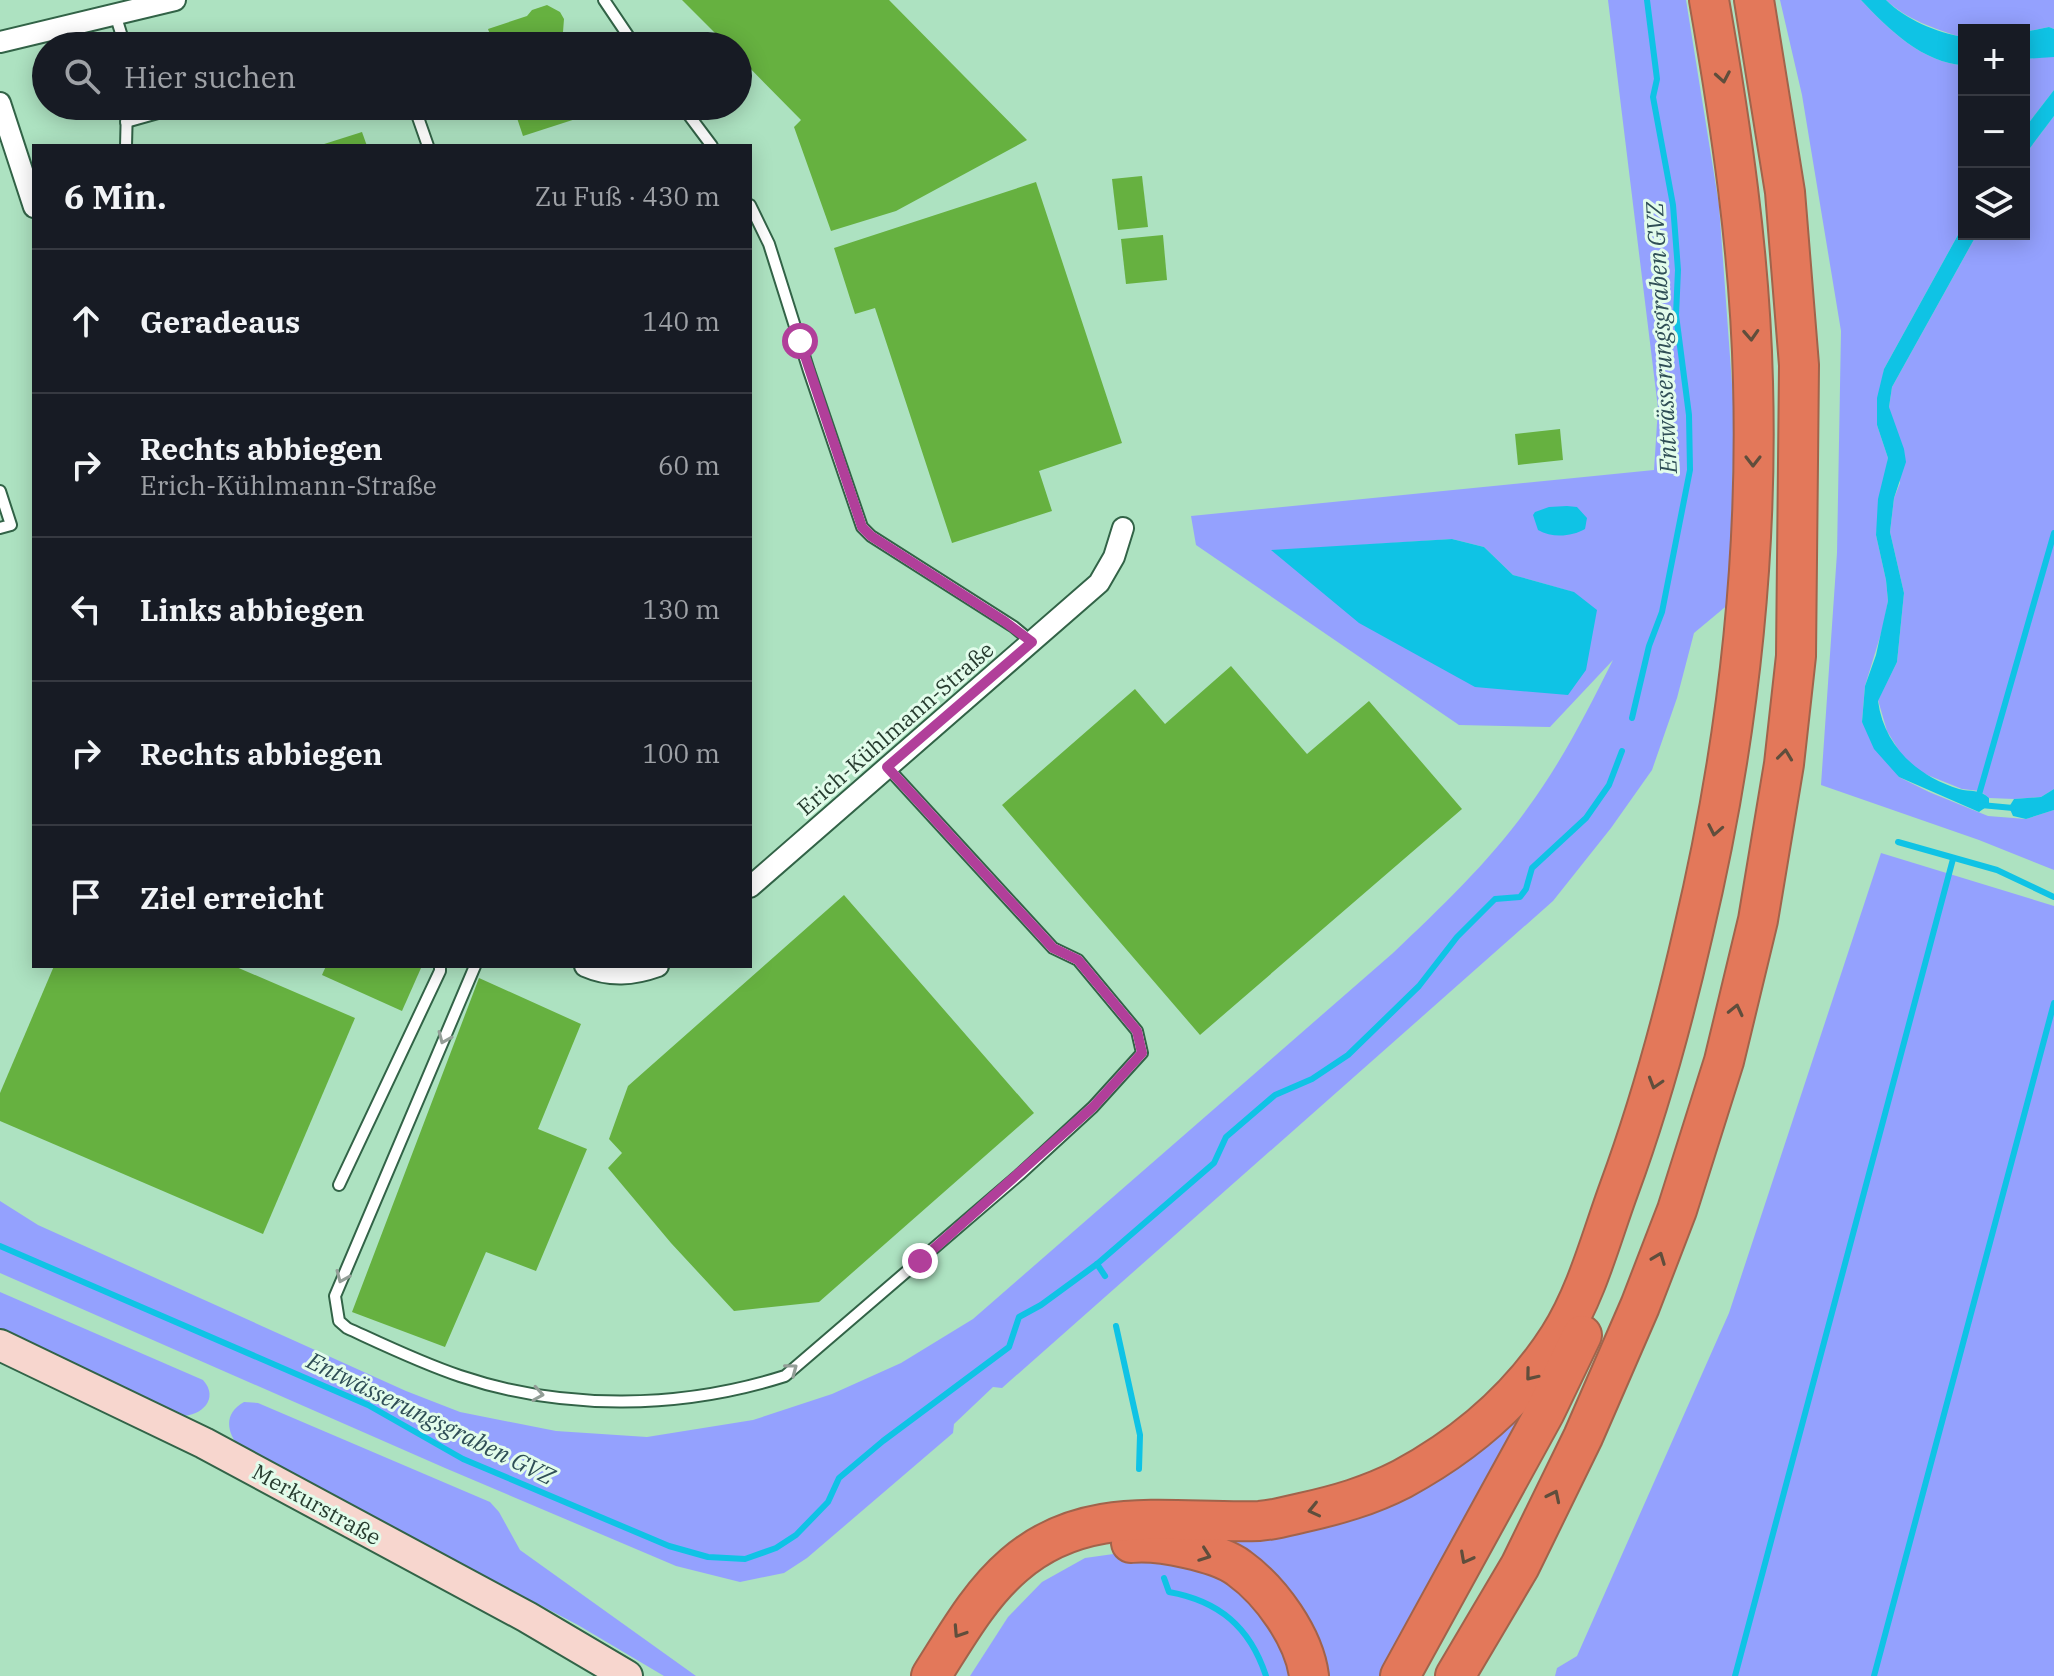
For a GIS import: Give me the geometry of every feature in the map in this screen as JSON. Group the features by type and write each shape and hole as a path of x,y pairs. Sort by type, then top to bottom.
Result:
{"highway":[{"path":"931,1676 992,1586 1017,1562 1072,1532 1106,1522 1134,1519 1265,1521 1357,1500 1447,1453 1493,1415 1528,1379 1561,1334 1584,1284 1637,1142 1668,1041 1728,762 1745,639 1753,504 1749,294 1739,193 1709,0"},
{"path":"1455,1676 1520,1566 1583,1437 1640,1306 1677,1210 1724,1061 1758,920 1784,764 1796,656 1799,365 1785,192 1754,0"},
{"path":"1400,1676 1545,1412 1582,1334 1584,1284"},
{"path":"962,1676 997,1619 1021,1590 1056,1564 1109,1545 1141,1541 1176,1544 1238,1567 1278,1605 1307,1661 1309,1676"}],"street":[{"path":"41,32 174,0"},
{"path":"0,42 32,34"},
{"path":"0,103 32,201"},
{"name":"Erich-Kühlmann-Straße","path":"752,885 1099,583 1114,557 1123,528"},
{"path":"590,968 634,975 653,968"},
{"name":"Merkurstraße","path":"0,1345 204,1443 527,1617 627,1676"}],"lane":[{"path":"604,0 626,32"},
{"path":"115,14 121,32"},
{"path":"126,144 126,122 133,120"},
{"path":"419,120 427,144"},
{"path":"692,120 710,144"},
{"path":"752,209 769,244 862,527 871,536 1032,642"},
{"path":"0,491 11,525 0,528"},
{"path":"474,968 335,1296 339,1321 347,1328 461,1377 513,1390 573,1399 642,1402 754,1386 785,1376 1019,1175 1093,1107 1142,1053 1137,1031 1078,960 1053,948 887,767"},
{"path":"339,1185 439,968"}],"shaded area":[{"path":"1608,0 1686,0 1719,205 1734,412 1730,603 1694,633 1677,698 1652,770 1553,901 1002,1388 993,1387 954,1424 953,1433 807,1558 784,1573 740,1582 676,1566 0,1273 0,1201 38,1225 406,1391 460,1412 556,1431 647,1437 753,1420 832,1394 901,1363 973,1319 1393,953 1446,902 1497,848 1539,792 1573,737 1613,660 1550,727 1459,725 1196,545 1191,516 1654,470 1658,408","holes":["1452,539 1484,547 1513,575 1573,592 1272,551"]},
{"path":"1780,0 1861,0 1907,43 1935,58 1958,64 1958,235 1884,369 1877,425 1888,458 1876,535 1888,601 1865,686 1862,722 1899,777 1929,792 1988,816 2026,819 2054,810 2054,870 1979,840 1821,785 1837,553 1841,331 1802,95"},
{"path":"1861,0 1886,0 1922,24 1958,36 1958,64 1921,51 1882,22"},
{"path":"1886,0 2054,0 2054,29 2030,31 2030,24 1958,24 1958,36 1931,27"},
{"path":"2054,29 2054,57 2030,59 2030,31"},
{"path":"2054,57 2054,90 2030,121 2030,96 2030,58"},
{"path":"2054,90 2054,116 2030,148 2030,121"},
{"path":"2054,116 2054,789 2041,797 1989,798 1980,791 1962,789 1920,772 1901,754 1887,731 1878,700 1897,662 1904,593 1890,532 1894,498 1900,483 1889,407 1892,387 1974,240 2030,240 2030,148"},
{"path":"1958,235 1958,240 1974,240 1892,387 1889,407 1906,462 1894,498 1890,532 1904,593 1897,662 1878,701 1887,732 1905,757 1929,776 1959,789 1986,795 1989,805 1979,812 1899,777 1874,749 1862,722 1865,686 1876,655 1888,601 1876,535 1878,499 1888,458 1877,425 1877,398 1884,369"},
{"path":"1577,507 1587,518 1585,529 1562,536 1538,530 1533,515 1535,512"},
{"path":"1452,539 1484,547 1513,575 1574,592 1597,610 1586,670 1568,695 1475,687 1359,623 1271,550"},
{"path":"2054,789 2054,810 2026,819 2013,816 2009,807 2014,799 2041,797"},
{"path":"1881,853 2054,906 2054,1676 1555,1676 1557,1668 1577,1656 1729,1313"},
{"path":"0,1292 203,1380 210,1394 206,1406 187,1416 179,1416 0,1328"},
{"path":"1542,1382 1382,1676 1321,1676 1308,1637 1159,1532 1286,1528"},
{"path":"244,1402 258,1403 490,1502 520,1550 696,1676 664,1676 578,1625 239,1447 231,1435 229,1423 233,1411"},
{"path":"1142,1550 1245,1586 1302,1676 970,1676 1008,1617 1042,1582 1085,1558"}],"building":[{"path":"682,0 889,0 1027,140 896,211 831,231 794,127 801,120 752,70 752,32 714,32"},
{"path":"547,5 560,12 564,19 563,32 489,32 488,29 527,16 532,10"},
{"path":"518,120 573,120 523,136"},
{"path":"362,132 366,144 324,144"},
{"path":"1142,176 1148,227 1118,230 1112,179"},
{"path":"1036,182 1122,443 1039,471 1052,511 952,543 875,308 855,314 834,248"},
{"path":"1163,235 1167,280 1126,284 1121,239"},
{"path":"1560,429 1563,460 1518,465 1515,434"},
{"path":"1231,666 1307,754 1369,701 1462,809 1200,1035 1002,805 1135,689 1165,724"},
{"path":"844,895 1034,1113 819,1302 734,1311 608,1168 622,1153 609,1139 628,1086"},
{"path":"53,968 239,968 355,1018 263,1234 0,1121 0,1093"},
{"path":"325,968 421,968 402,1011 322,975"},
{"path":"479,978 581,1024 538,1129 587,1149 536,1271 486,1252 445,1347 352,1312"}],"waterway":[{"name":"Entwässerungsgraben GVZ","path":"1632,718 1649,646 1662,612 1690,470 1689,415 1676,315 1678,270 1673,205 1653,97 1657,79 1647,0"},
{"path":"1978,798 2054,533"},
{"name":"Entwässerungsgraben GVZ","path":"0,1246 368,1405 463,1459 669,1546 708,1557 745,1559 776,1548 796,1535 828,1502 839,1478 883,1441 1009,1347 1019,1317 1041,1305 1097,1264 1214,1163 1226,1137 1275,1095 1312,1079 1348,1055 1419,986 1457,937 1495,899 1520,897 1526,889 1532,868 1586,818 1609,785 1622,751"},
{"path":"1981,805 2013,808"},
{"path":"1898,842 1997,870 2054,897"},
{"path":"1735,1676 1953,859"},
{"path":"1874,1676 2054,1003"},
{"path":"1097,1264 1105,1276"},
{"path":"1116,1326 1140,1435 1139,1469"},
{"path":"1164,1578 1169,1592 1203,1602 1230,1619 1251,1643 1266,1676"}],"route":[{"path":"800,341 862,527 871,536 1014,627 1032,642 887,767 1053,948 1078,960 1137,1031 1142,1053 1093,1107 920,1261"}]}
